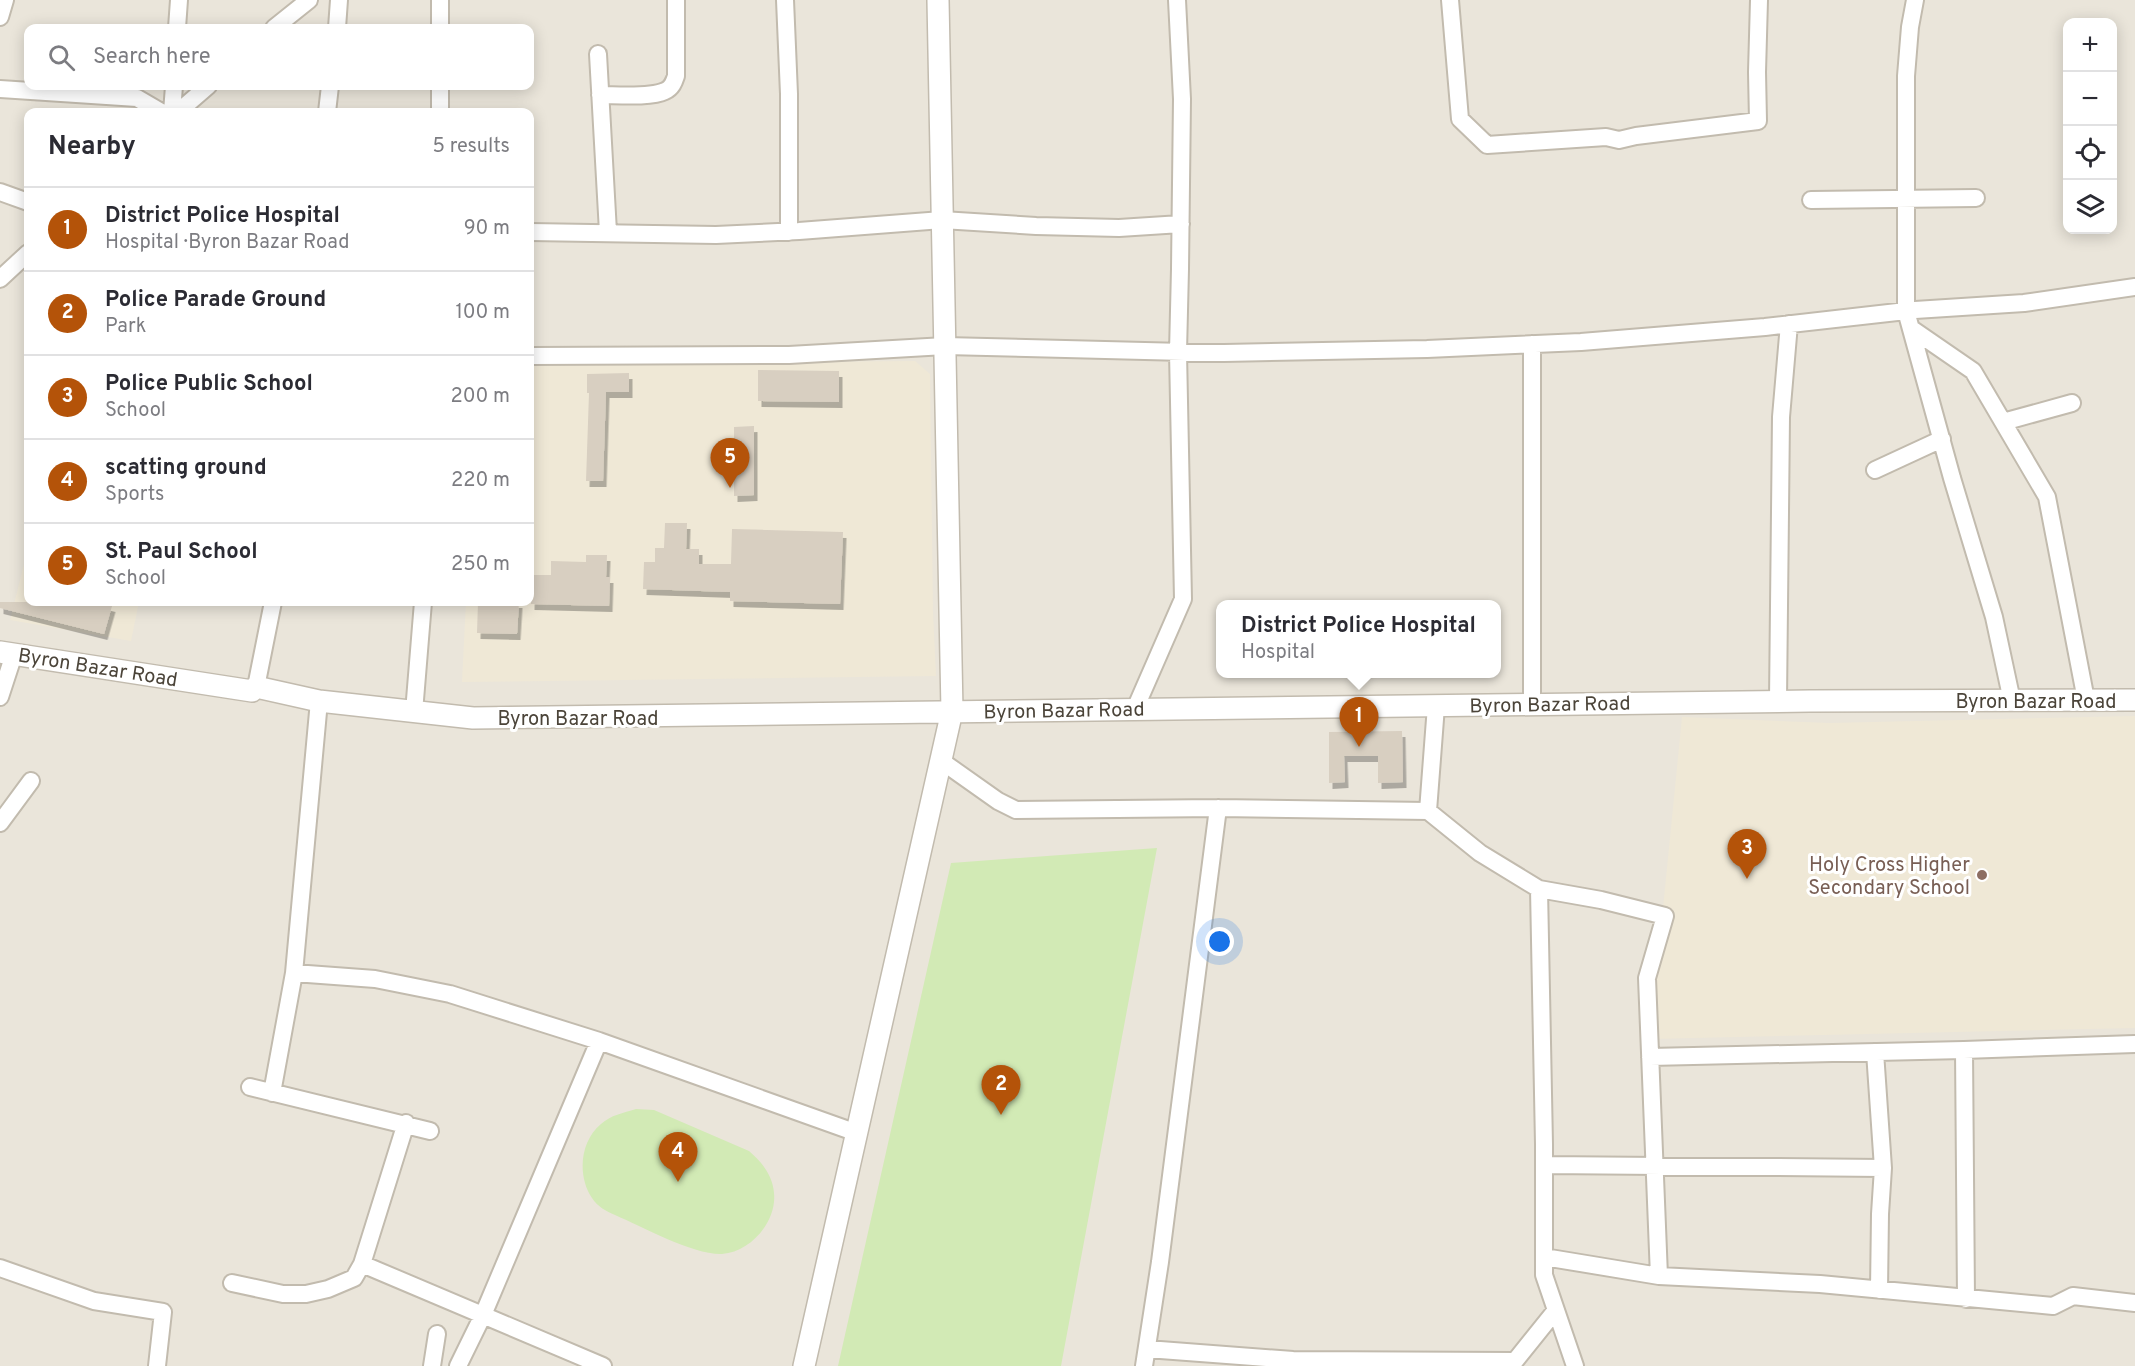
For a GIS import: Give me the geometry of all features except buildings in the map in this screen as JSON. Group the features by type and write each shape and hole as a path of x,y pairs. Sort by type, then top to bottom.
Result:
{"street":[{"path":"0,17 5,0"},
{"path":"177,24 179,0"},
{"path":"279,24 309,0"},
{"path":"337,24 339,0"},
{"path":"440,0 440,24"},
{"path":"600,95 653,94 664,92 672,86 676,76 675,0"},
{"path":"785,0 789,94 789,232"},
{"path":"804,1366 952,711 938,0"},
{"path":"1135,709 1183,599 1178,352 1182,99 1177,0"},
{"path":"1450,0 1460,119 1487,145 1606,137 1619,140 1758,121 1756,72 1759,0"},
{"path":"1915,0 1906,76 1906,311 1994,617 2012,701"},
{"path":"597,54 608,232"},
{"path":"0,89 137,99 154,108"},
{"path":"172,108 174,90"},
{"path":"183,108 203,90"},
{"path":"327,108 330,90"},
{"path":"440,90 440,108"},
{"path":"0,192 24,201"},
{"path":"1811,200 1976,198"},
{"path":"534,232 716,235 789,232 942,220 1119,228 1181,224"},
{"path":"0,279 24,257"},
{"path":"534,356 789,355 945,346 1224,353 1415,350 1532,344 1789,324 1906,311 2024,303 2135,287"},
{"path":"1778,701 1781,417 1789,324"},
{"path":"1912,329 1973,371 2047,497 2086,700"},
{"path":"1532,344 1532,704"},
{"path":"2003,422 2072,403"},
{"path":"1875,470 1942,439"},
{"path":"255,687 272,606"},
{"path":"414,712 423,606"},
{"path":"0,697 7,653"},
{"name":"Byron Bazar Road","path":"7,653 252,691 255,687 319,701 473,718 1778,701 2135,700"},
{"path":"272,1093 294,973 319,701"},
{"path":"1428,811 1436,706"},
{"path":"940,760 998,801 1016,810 1218,808 1428,811 1480,852 1539,889 1601,900 1665,916 1647,978 1659,1276"},
{"path":"0,823 31,781"},
{"path":"1144,1366 1160,1262 1218,808"},
{"path":"1539,889 1544,1275 1575,1366"},
{"path":"294,973 375,979 450,994 599,1041 857,1133"},
{"path":"458,1366 483,1315 599,1041"},
{"path":"1650,1057 2135,1044"},
{"path":"1964,1050 1966,1299"},
{"path":"1875,1052 1883,1168 1879,1290"},
{"path":"250,1088 430,1131"},
{"path":"232,1283 283,1294 306,1294 328,1289 354,1278 362,1264 406,1124"},
{"path":"1544,1165 1883,1168"},
{"path":"1544,1257 1659,1276 1820,1284 2053,1306 2073,1296 2135,1303"},
{"path":"362,1264 603,1366"},
{"path":"0,1268 94,1301 163,1312 157,1366"},
{"path":"1147,1349 1293,1360 1515,1361 1556,1310"},
{"path":"432,1366 437,1334"}],"shaded area":[{"path":"0,0 2135,0 2135,1366 0,1366"},
{"path":"915,361 930,374 936,676 462,682 466,606 534,606 534,364"},
{"path":"24,564 24,606 138,606 131,641 10,620"},
{"name":"Holy Cross Higher Secondary School","path":"2135,716 2135,1028 1650,1039 1682,717 1830,723"}],"green space":[{"path":"1157,848 1061,1366 838,1366 951,863"},
{"path":"636,1109 654,1110 749,1151 758,1160 772,1181 774,1204 767,1224 752,1241 743,1248 722,1254 697,1250 612,1213 594,1201 587,1189 583,1169 585,1149 589,1140 594,1131 605,1121"}],"place":[{"name":"St. Paul School","path":"730,488"},
{"name":"District Police Hospital","path":"1359,747"},
{"name":"Holy Cross Higher Secondary School","path":"1982,875"},
{"name":"Police Public School","path":"1747,879"},
{"name":"Police Parade Ground","path":"1001,1115"},
{"name":"scatting ground","path":"678,1182"}]}
